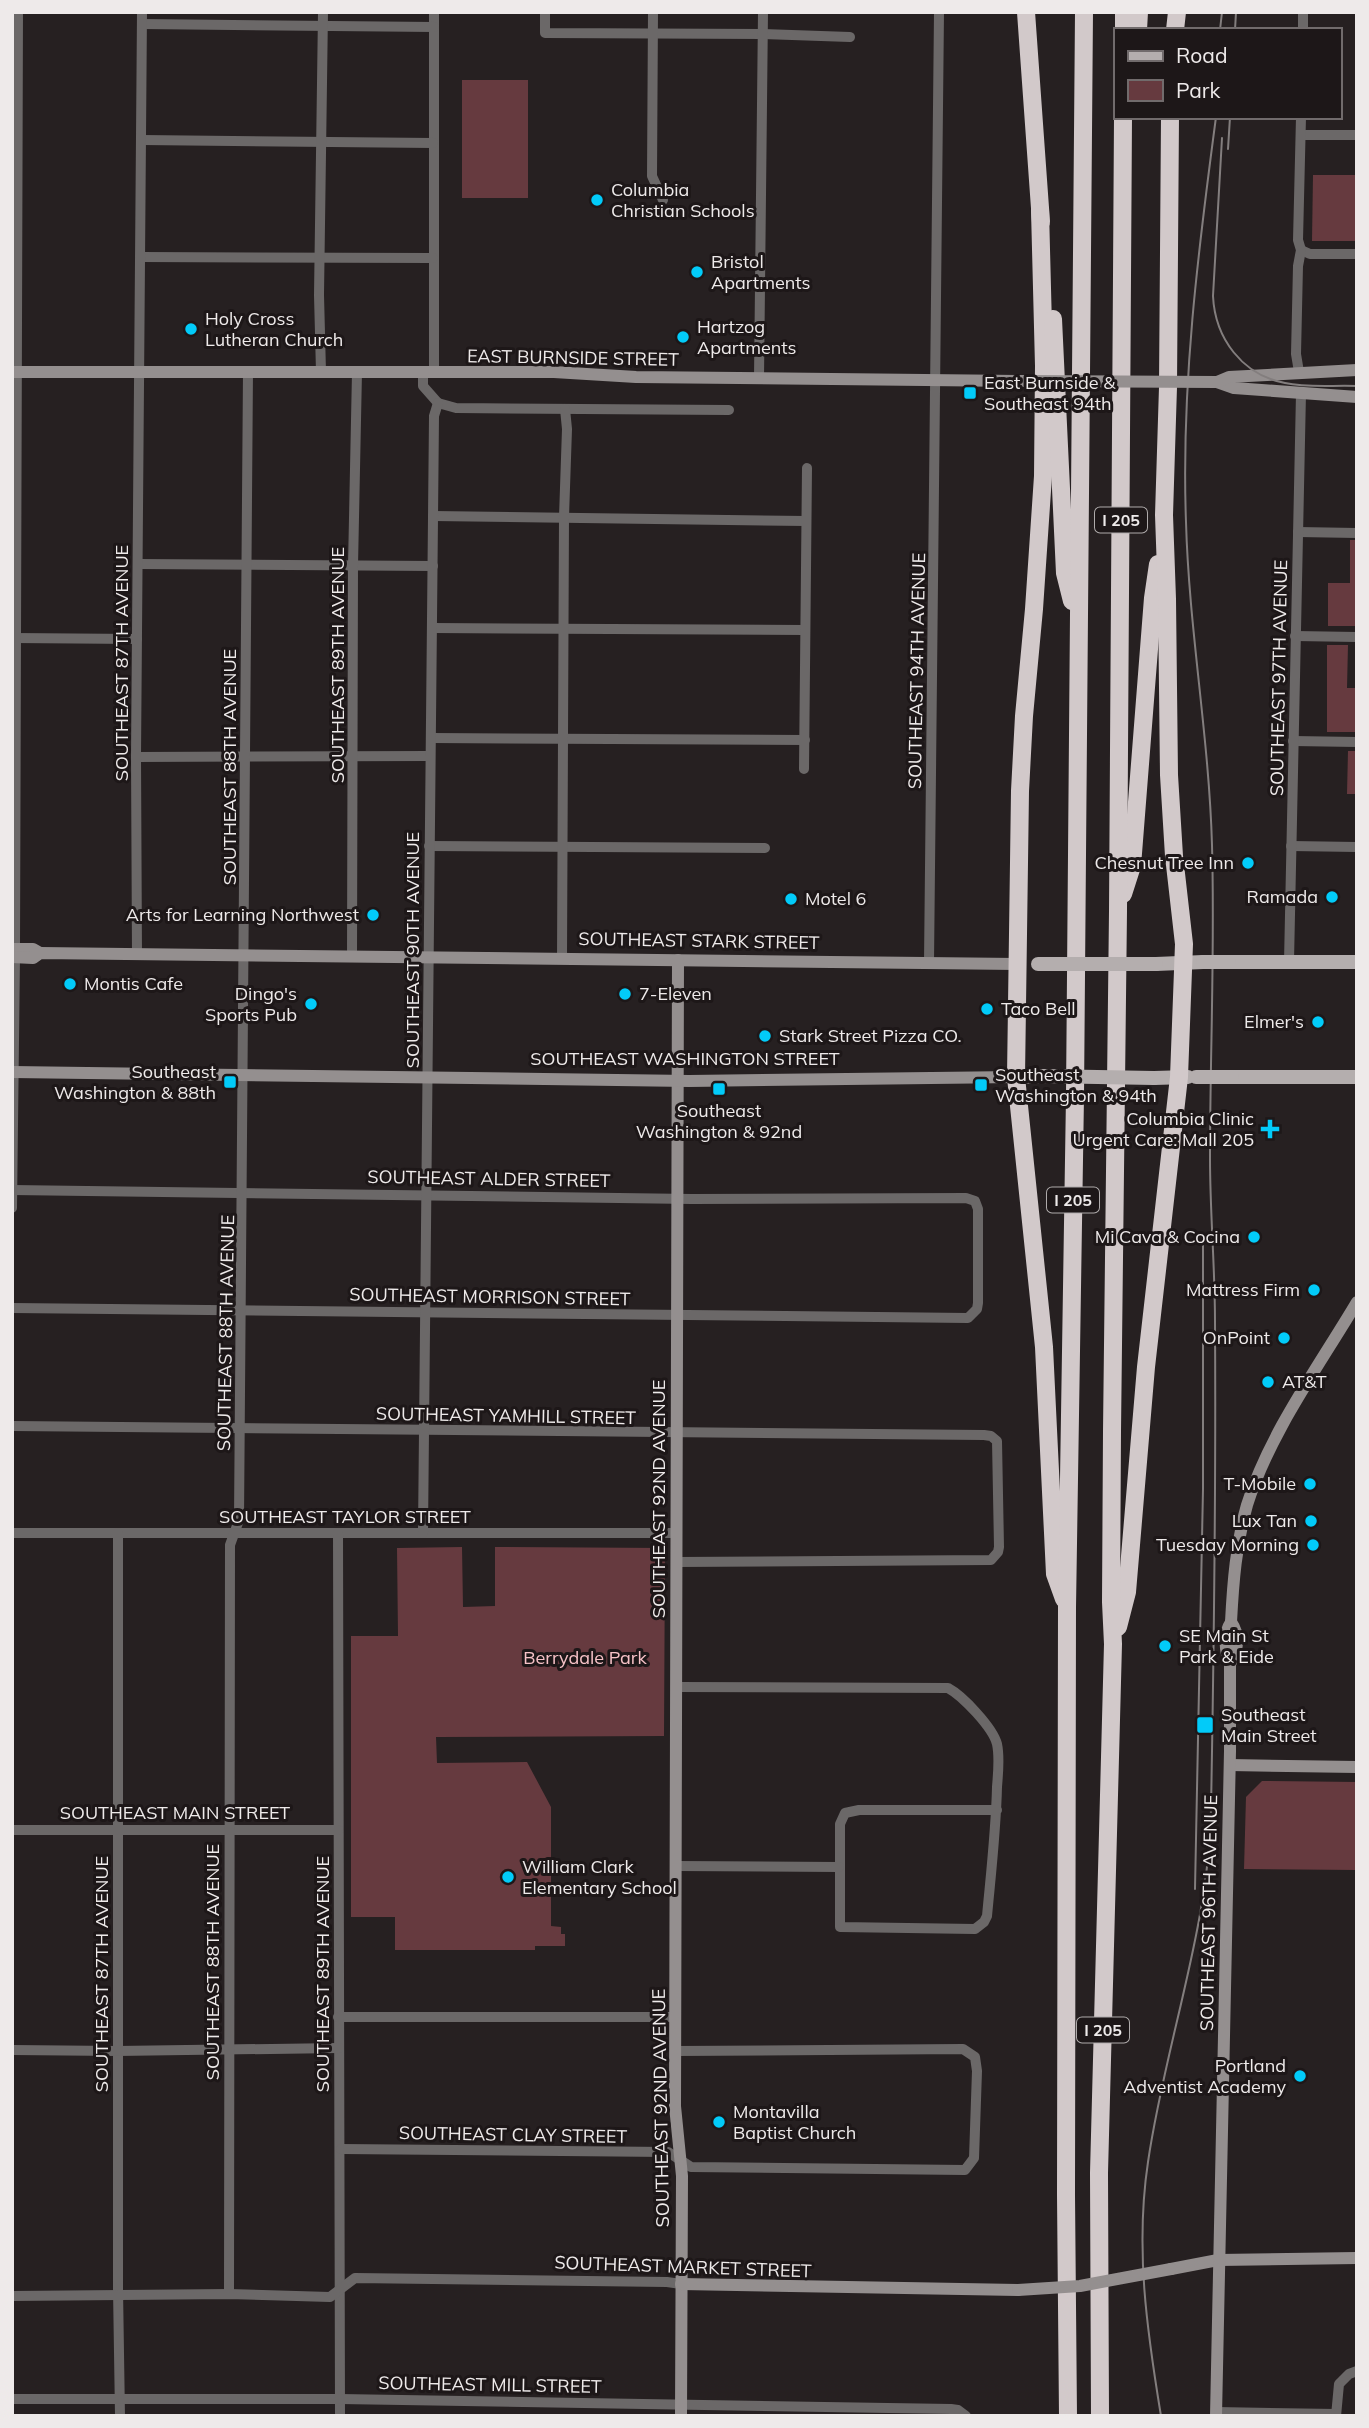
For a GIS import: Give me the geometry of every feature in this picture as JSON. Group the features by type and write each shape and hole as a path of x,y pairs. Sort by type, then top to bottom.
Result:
{"highway":[{"path":"1026,12 1040,210 1044,366 1043,476 1024,716 1016,1077 1044,1347 1055,1574 1067,1608"},
{"name":"I 205","path":"1068,2416 1067,1608 1075,1096 1084,12"},
{"path":"1113,1644 1127,1592 1146,1367 1188,1077 1182,963 1184,944 1174,856 1169,775 1164,515 1170,119"},
{"name":"I 205","path":"1100,2416 1099,2173 1113,1644 1112,1432 1124,121"},
{"path":"1040,210 1055,336 1065,573 1077,624"},
{"path":"1118,911 1132,866 1153,598 1164,515"}],"main road":[{"name":"SOUTHEAST STARK STREET","path":"1017,964 1357,962"},
{"name":"SOUTHEAST WASHINGTON STREET","path":"1016,1077 1357,1077"}],"street":[{"name":"SOUTHEAST 87TH AVENUE","path":"137,955 142,12"},
{"path":"321,372 323,12"},
{"path":"434,12 433,258 429,373 423,386 438,403 456,408 729,410"},
{"path":"545,12 545,33 850,37"},
{"path":"653,12 652,176 663,200"},
{"path":"759,378 763,12"},
{"name":"SOUTHEAST 94TH AVENUE","path":"929,963 939,12"},
{"path":"12,1208 17,15"},
{"path":"142,24 434,27"},
{"path":"1299,372 1296,354 1298,266 1301,250 1298,240 1301,119"},
{"path":"1301,135 1357,135"},
{"path":"142,140 433,143"},
{"path":"1301,250 1310,254 1357,254"},
{"path":"141,257 433,258"},
{"name":"EAST BURNSIDE STREET","path":"1217,382 1229,376 1357,370"},
{"name":"SOUTHEAST 88TH AVENUE","path":"229,2294 230,1545 239,1520 248,371"},
{"name":"EAST BURNSIDE STREET","path":"15,372 554,372 636,377 1217,382 1234,388 1357,397"},
{"name":"SOUTHEAST 89TH AVENUE","path":"352,957 353,566 357,372"},
{"name":"SOUTHEAST 97TH AVENUE","path":"1289,962 1301,393"},
{"name":"SOUTHEAST 90TH AVENUE","path":"423,1533 434,416 438,403"},
{"path":"562,959 564,517 567,429 565,409"},
{"path":"804,769 807,468"},
{"path":"433,516 806,521"},
{"path":"1298,532 1357,533"},
{"path":"138,564 433,566"},
{"path":"432,628 805,630"},
{"path":"1295,636 1357,636"},
{"path":"14,638 137,639"},
{"path":"431,738 804,740"},
{"path":"1293,741 1357,742"},
{"path":"136,757 430,756"},
{"path":"429,846 765,848"},
{"path":"1291,846 1357,847"},
{"name":"SOUTHEAST STARK STREET","path":"14,953 33,958 40,953 1017,964"},
{"name":"SOUTHEAST 92ND AVENUE","path":"678,960 675,2106 681,2160 681,2410"},
{"name":"SOUTHEAST WASHINGTON STREET","path":"13,1072 677,1080 1016,1077"},
{"name":"SOUTHEAST ALDER STREET","path":"12,1190 966,1198 975,1201 978,1209 978,1305 974,1314 968,1318"},
{"name":"SOUTHEAST 96TH AVENUE","path":"1216,2414 1230,1664 1237,1653 1236,1630 1231,1622 1236,1557 1247,1506 1257,1479 1280,1431 1357,1302"},
{"name":"SOUTHEAST MORRISON STREET","path":"12,1308 968,1318"},
{"name":"SOUTHEAST YAMHILL STREET","path":"12,1426 984,1435 997,1441 999,1547 996,1556 991,1560 677,1562"},
{"name":"SOUTHEAST TAYLOR STREET","path":"12,1533 677,1533"},
{"name":"SOUTHEAST 87TH AVENUE","path":"118,1533 117,2052 120,2416"},
{"name":"SOUTHEAST 89TH AVENUE","path":"338,1533 340,2416"},
{"path":"677,1687 948,1688 957,1693 989,1729 999,1752 997,1810 987,1916 979,1927 840,1927 840,1824 845,1813 859,1810 997,1810"},
{"path":"1230,1765 1357,1767"},
{"name":"SOUTHEAST MAIN STREET","path":"12,1830 338,1830"},
{"path":"676,1866 839,1867"},
{"path":"338,2017 676,2017"},
{"path":"12,2050 117,2052 339,2048"},
{"name":"SOUTHEAST CLAY STREET","path":"341,2149 668,2152 691,2167 965,2170 974,2158 977,2071 975,2057 963,2049 675,2051"},
{"name":"SOUTHEAST MARKET STREET","path":"12,2296 229,2294 330,2297 355,2278 1018,2290 1080,2286 1218,2260 1357,2258"},
{"path":"1216,2414 1336,2415 1339,2384 1349,2374 1357,2371"},
{"name":"SOUTHEAST MILL STREET","path":"12,2399 340,2399 681,2410 951,2409 966,2416"}],"green space":[{"path":"462,80 528,80 528,198 462,198"},
{"path":"1313,175 1357,175 1357,241 1312,241"},
{"path":"1350,540 1357,540 1357,626 1328,626 1328,583 1350,583"},
{"path":"1327,645 1348,645 1347,688 1357,688 1357,732 1327,732"},
{"path":"1348,751 1357,751 1357,794 1347,794"},
{"name":"Berrydale Park","path":"462,1547 463,1607 495,1606 495,1547 665,1548 664,1736 436,1737 437,1763 527,1762 551,1807 551,1926 561,1927 561,1934 565,1934 565,1946 535,1946 535,1950 395,1950 395,1917 351,1917 351,1636 398,1636 397,1548"},
{"path":"1262,1781 1357,1782 1357,1870 1244,1869 1246,1797"}],"tram line":[{"path":"1220,28 1222,12"},
{"path":"1235,28 1236,12"},
{"path":"1161,2416 1144,2289 1144,2194 1156,2118 1203,1898 1211,1809 1215,1443 1215,1301 1210,1159 1213,884 1207,764 1188,562 1185,471 1192,319 1216,119"},
{"path":"1228,149 1230,119"},
{"path":"1222,138 1213,296 1219,326 1225,340 1244,363 1270,379 1303,385 1357,386"},
{"path":"1195,1889 1203,1489 1203,1238"}],"place":[{"name":"Columbia Christian Schools","path":"597,200"},
{"name":"Bristol Apartments","path":"697,272"},
{"name":"Holy Cross Lutheran Church","path":"191,329"},
{"name":"Hartzog Apartments","path":"683,337"},
{"name":"East Burnside & Southeast 94th","path":"970,393"},
{"name":"Chesnut Tree Inn","path":"1248,863"},
{"name":"Ramada","path":"1332,897"},
{"name":"Motel 6","path":"791,899"},
{"name":"Arts for Learning Northwest","path":"373,915"},
{"name":"Montis Cafe","path":"70,984"},
{"name":"7-Eleven","path":"625,994"},
{"name":"Dingo's Sports Pub","path":"311,1004"},
{"name":"Taco Bell","path":"987,1009"},
{"name":"Elmer's","path":"1318,1022"},
{"name":"Stark Street Pizza CO.","path":"765,1036"},
{"name":"Southeast Washington & 88th","path":"230,1082"},
{"name":"Southeast Washington & 94th","path":"981,1085"},
{"name":"Southeast Washington & 92nd","path":"719,1089"},
{"name":"Columbia Clinic Urgent Care: Mall 205","path":"1270,1129"},
{"name":"Mi Cava & Cocina","path":"1254,1237"},
{"name":"Mattress Firm","path":"1314,1290"},
{"name":"OnPoint","path":"1284,1338"},
{"name":"AT&T","path":"1268,1382"},
{"name":"T-Mobile","path":"1310,1484"},
{"name":"Lux Tan","path":"1311,1521"},
{"name":"Tuesday Morning","path":"1313,1545"},
{"name":"SE Main St Park & Eide","path":"1165,1646"},
{"name":"Southeast Main Street","path":"1205,1725"},
{"name":"William Clark Elementary School","path":"508,1877"},
{"name":"Portland Adventist Academy","path":"1300,2076"},
{"name":"Montavilla Baptist Church","path":"719,2122"}]}
